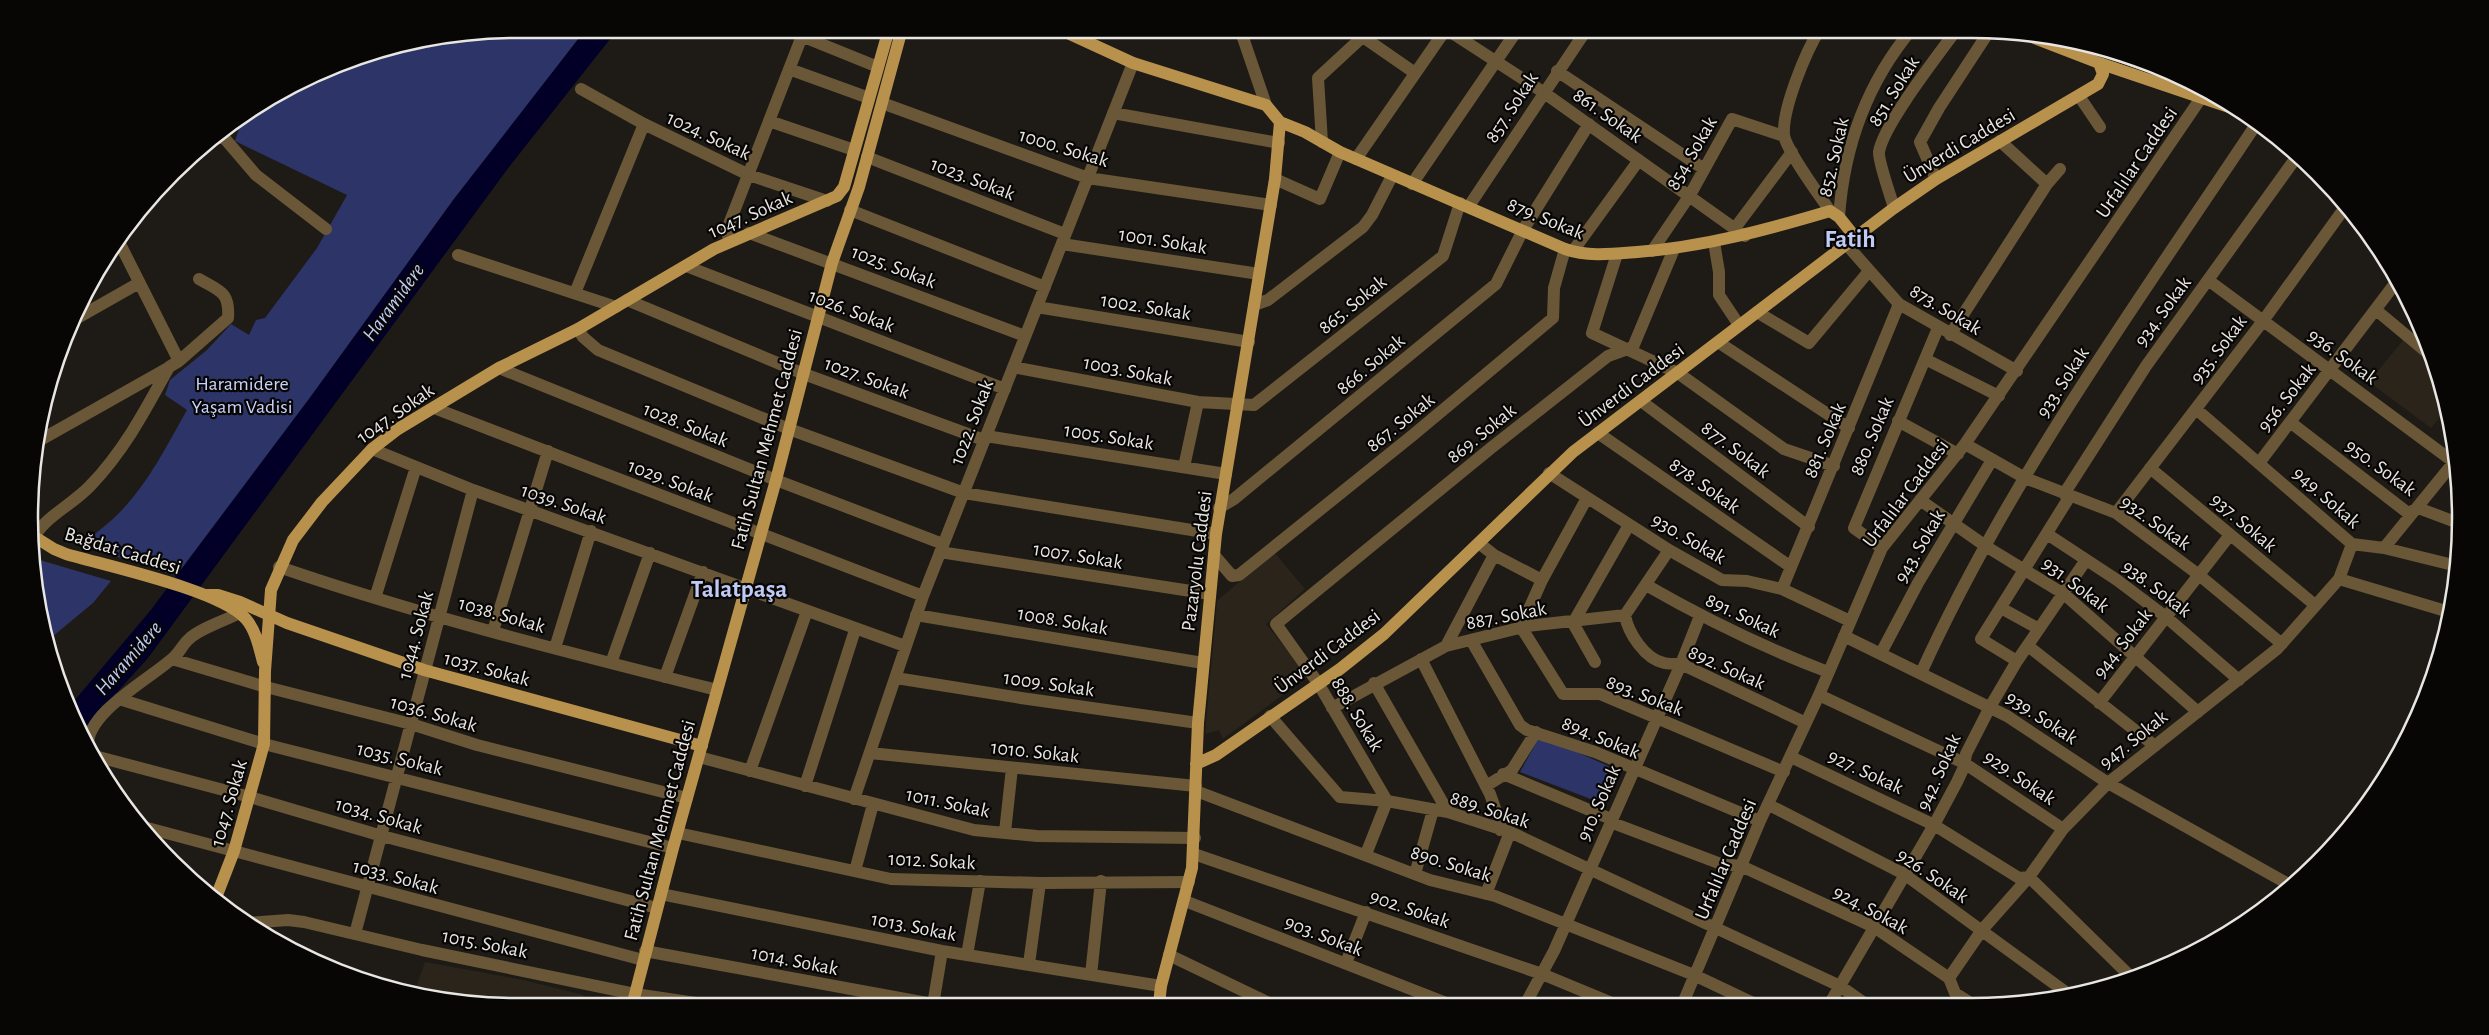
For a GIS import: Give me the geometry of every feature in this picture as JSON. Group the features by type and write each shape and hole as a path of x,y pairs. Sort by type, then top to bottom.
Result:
{"main road":[{"path":"854,150 886,38"},
{"name":"Fatih Sultan Mehmet Caddesi","path":"634,998 673,848 776,480 832,263 867,157 900,38"},
{"path":"1079,38 1133,63 1266,105"},
{"path":"2053,45 2099,63 2189,89"},
{"name":"Ünverdi Caddesi","path":"1196,764 1216,755 1384,634 1480,544 1548,473 1598,433 1894,208 1936,179 2080,96 2101,80 2103,74 2099,63"},
{"name":"879. Sokak","path":"1266,105 1280,122 1356,160 1569,250 1583,254 1617,254 1674,249 1714,242 1740,232 1835,214"},
{"name":"Pazaryolu Caddesi","path":"1160,998 1169,955 1185,901 1194,854 1196,764 1202,663 1219,508 1276,178 1280,122"},
{"name":"1047. Sokak","path":"218,892 234,851 264,744 265,671 271,590 279,567 293,540 306,521 372,449 499,368 578,329 731,241 749,232 827,202 836,196 844,187 854,150"},
{"path":"1835,214 1850,240"},
{"name":"Bağdat Caddesi","path":"39,541 66,554 207,595"},
{"path":"207,595 240,613 253,628 265,671"},
{"name":"1037. Sokak","path":"207,595 218,595 268,613 287,623 424,670 700,751"}],"street":[{"path":"731,241 726,232 801,38"},
{"path":"807,38 878,67"},
{"path":"1243,38 1266,105"},
{"path":"1322,142 1318,78 1362,38"},
{"path":"1373,38 1415,73"},
{"path":"1356,160 1440,38"},
{"name":"861. Sokak","path":"1460,38 1543,92 1740,232"},
{"path":"1412,184 1511,38"},
{"name":"857. Sokak","path":"1464,205 1581,38"},
{"path":"1815,38 1788,106 1784,136 1792,152 1835,214"},
{"name":"852. Sokak","path":"1835,214 1856,126 1878,76 1905,38"},
{"name":"851. Sokak","path":"1894,208 1879,153 1888,131 1951,38"},
{"path":"1936,179 1920,142 1939,108 1985,38"},
{"name":"1022. Sokak","path":"854,799 923,596 1133,63"},
{"path":"789,69 869,98"},
{"path":"1557,71 1704,169"},
{"name":"1024. Sokak","path":"581,89 644,124 748,174 827,202"},
{"path":"2080,96 2100,127"},
{"name":"Urfalılar Caddesi","path":"1685,998 1760,822 1819,695 1882,548 1962,449 2017,371 2202,97"},
{"name":"1000. Sokak","path":"882,103 1088,178 1271,205"},
{"path":"1113,113 1279,143"},
{"name":"854. Sokak","path":"1652,251 1690,195 1732,119 1784,136"},
{"path":"769,121 854,150"},
{"path":"575,293 644,124"},
{"name":"866. Sokak","path":"1219,508 1234,499 1496,284 1523,230 1589,124"},
{"name":"933. Sokak","path":"1921,673 1945,621 2026,478 2078,392 2253,129"},
{"path":"226,136 256,175 326,229"},
{"path":"2000,141 2046,184"},
{"path":"1276,178 1320,198 1340,152"},
{"path":"1740,232 1792,152"},
{"name":"1023. Sokak","path":"867,157 1063,239"},
{"path":"1569,250 1639,160"},
{"name":"934. Sokak","path":"2017,661 1982,639 2026,569 2067,495 2146,366 2293,162"},
{"path":"1950,335 2046,184 2060,169"},
{"path":"1254,305 1268,300 1363,228 1372,215 1392,176"},
{"name":"865. Sokak","path":"1237,406 1254,406 1265,399 1443,256 1464,205"},
{"path":"850,210 1045,287"},
{"name":"935. Sokak","path":"2116,513 2263,321 2341,212"},
{"name":"1025. Sokak","path":"749,232 1025,336"},
{"name":"1001. Sokak","path":"1063,239 1259,274"},
{"name":"873. Sokak","path":"1850,240 1869,271 1899,304 1950,335 2017,371"},
{"path":"1714,242 1719,272 1719,295 1739,326"},
{"path":"121,247 174,364"},
{"name":"869. Sokak","path":"1276,624 1491,448 1608,356 1633,347 1674,249"},
{"name":"867. Sokak","path":"1214,555 1232,576 1239,575 1413,435 1553,318 1554,288 1569,250"},
{"path":"1617,254 1592,333 1678,373 1784,449 1834,466"},
{"path":"458,255 616,307"},
{"name":"1026. Sokak","path":"686,266 1005,389"},
{"path":"1757,312 1809,344 1869,271"},
{"path":"45,438 174,364 228,318 229,303 224,293 199,280"},
{"name":"936. Sokak","path":"2208,280 2331,369 2447,457"},
{"path":"82,315 139,283"},
{"name":"956. Sokak","path":"2259,463 2392,287"},
{"name":"1027. Sokak","path":"628,300 804,374 985,438"},
{"name":"881. Sokak","path":"1782,589 1899,304"},
{"name":"1002. Sokak","path":"1037,307 1249,342"},
{"path":"2376,310 2420,346"},
{"name":"880. Sokak","path":"1882,548 1854,528 1938,328"},
{"path":"578,329 583,337 598,350 789,429 964,492 1216,534"},
{"path":"1718,342 1849,428"},
{"path":"1925,359 1999,396"},
{"path":"38,529 90,487 128,441 174,364"},
{"name":"1003. Sokak","path":"1013,367 1198,402 1237,406"},
{"name":"1028. Sokak","path":"499,368 942,548"},
{"name":"877. Sokak","path":"1642,401 1809,527"},
{"path":"1184,467 1198,402"},
{"name":"1029. Sokak","path":"434,408 760,535 923,596"},
{"name":"949. Sokak","path":"2196,409 2352,544 2384,548 2449,564"},
{"name":"932. Sokak","path":"1898,421 1992,460 2026,478 2116,513 2199,575 2282,644"},
{"name":"950. Sokak","path":"2290,422 2408,513 2418,508 2452,521"},
{"name":"878. Sokak","path":"1598,433 1791,567"},
{"name":"1005. Sokak","path":"985,438 1226,474"},
{"name":"1039. Sokak","path":"372,449 473,490 745,587 855,630 905,646"},
{"path":"493,631 548,451"},
{"name":"943. Sokak","path":"1880,653 1918,583 1992,460"},
{"path":"375,598 416,467"},
{"name":"937. Sokak","path":"2150,468 2315,605"},
{"path":"2384,548 2449,471"},
{"name":"930. Sokak","path":"1548,473 1628,525 1722,580 1747,581 1782,589 1850,621"},
{"name":"1044. Sokak","path":"355,934 473,490"},
{"path":"1521,627 1542,580 1587,498"},
{"name":"931. Sokak","path":"1920,500 1987,547 2026,569 2064,594 2198,712"},
{"path":"1595,662 1573,623 1628,525"},
{"path":"555,648 591,531"},
{"name":"938. Sokak","path":"2047,534 2166,617 2239,680"},
{"name":"944. Sokak","path":"2099,703 2230,535"},
{"path":"1480,544 1494,555 1542,580"},
{"name":"947. Sokak","path":"1949,978 1982,930 2029,877 2063,829 2108,783 2282,644 2338,579 2352,544"},
{"name":"1007. Sokak","path":"942,548 1210,594"},
{"path":"1625,615 1669,550"},
{"path":"612,663 650,553"},
{"path":"1446,646 1494,555"},
{"name":"942. Sokak","path":"1833,998 1934,825 1957,782 1966,754 1990,706 2017,661 2086,560"},
{"name":"1038. Sokak","path":"279,567 375,598 555,648 717,690"},
{"path":"665,677 703,572"},
{"path":"2338,579 2442,610"},
{"name":"891. Sokak","path":"1646,585 1700,616 1792,658 1828,672"},
{"path":"2001,608 2039,629"},
{"path":"750,771 807,611"},
{"path":"89,734 95,725 119,699 172,659 189,638 240,613"},
{"name":"1008. Sokak","path":"916,615 1202,663"},
{"name":"887. Sokak","path":"1332,708 1374,683 1446,646 1521,627 1573,623 1625,615"},
{"name":"892. Sokak","path":"1625,615 1627,626 1649,655 1663,663 1680,664 1806,723"},
{"name":"910. Sokak","path":"1529,998 1566,924 1700,616"},
{"name":"888. Sokak","path":"1276,624 1318,683 1387,801"},
{"name":"893. Sokak","path":"1521,627 1563,694 1600,694 1784,772"},
{"path":"804,786 855,630"},
{"name":"939. Sokak","path":"1844,636 1990,706 2108,783 2284,881"},
{"name":"894. Sokak","path":"1471,640 1520,725 1527,730 1595,752 1760,822"},
{"path":"2028,646 2155,746"},
{"name":"1036. Sokak","path":"172,659 266,687 411,724 477,745 687,798"},
{"path":"1421,659 1486,786 1505,831 1486,894"},
{"name":"1009. Sokak","path":"896,678 1198,723"},
{"path":"1374,683 1448,812"},
{"name":"929. Sokak","path":"1819,695 1964,763 2063,829"},
{"name":"1035. Sokak","path":"119,699 264,744 396,776 673,848"},
{"name":"889. Sokak","path":"1270,716 1340,797 1387,801 1448,812 1505,831 1590,868 1840,986 1858,998"},
{"path":"1486,786 1512,770 1536,732"},
{"name":"1011. Sokak","path":"700,751 750,771 974,830 1037,836 1195,838"},
{"name":"1010. Sokak","path":"870,753 1196,789"},
{"name":"927. Sokak","path":"1791,757 1934,825 2019,878 2029,877"},
{"name":"1034. Sokak","path":"103,759 250,797 382,836 657,908"},
{"path":"1005,832 1012,768"},
{"name":"924. Sokak","path":"1503,774 1610,820 1721,864 1741,866 1874,927 1949,978 1956,993 1963,998"},
{"name":"890. Sokak","path":"1196,789 1415,874 1486,894 1566,924 1694,975 1742,998"},
{"path":"1366,854 1387,801"},
{"path":"856,872 873,804"},
{"name":"926. Sokak","path":"1769,804 1904,874 2061,989"},
{"path":"1415,874 1433,810"},
{"name":"1033. Sokak","path":"153,830 367,888 644,955"},
{"name":"1012. Sokak","path":"678,833 891,879 1040,883 1101,881 1189,882"},
{"name":"902. Sokak","path":"1194,854 1542,974 1600,998"},
{"path":"2029,877 2126,972"},
{"path":"1091,975 1101,881"},
{"path":"968,955 980,882"},
{"path":"1029,964 1040,883"},
{"name":"1013. Sokak","path":"661,894 942,951 1161,986"},
{"name":"903. Sokak","path":"1185,901 1434,998"},
{"path":"1346,963 1366,912"},
{"name":"1015. Sokak","path":"259,922 288,920 304,922 626,998"},
{"path":"936,998 942,951"},
{"name":"1014. Sokak","path":"644,955 894,998"},
{"path":"1169,955 1259,998"}],"shaded area":[{"path":"2404,339 2422,354 2440,417 2431,428 2369,382"},
{"path":"1274,552 1305,589 1266,624 1308,676 1223,739 1219,730 1205,734 1217,601"},
{"path":"425,962 523,980 584,995 583,998 518,998 455,993 416,986"}],"green space":[{"name":"Haramidere Yaşam Vadisi","path":"579,38 454,199 309,399 176,576 81,545 114,518 136,494 155,467 187,410 165,395 170,380 207,350 231,324 249,335 256,320 265,318 317,248 347,195 235,141 240,126 277,102 334,74 393,54 455,42 486,39"},
{"path":"40,560 111,581 93,603 53,636 47,611"},
{"path":"1540,736 1620,771 1609,795 1599,792 1596,801 1520,772"}],"water":[{"name":"Haramidere","path":"579,38 611,38 509,167 148,658 86,727 74,701 150,611 309,399 454,199"}],"district":[{"name":"Fatih","path":"1850,238"},
{"name":"Talatpaşa","path":"739,588"}]}
